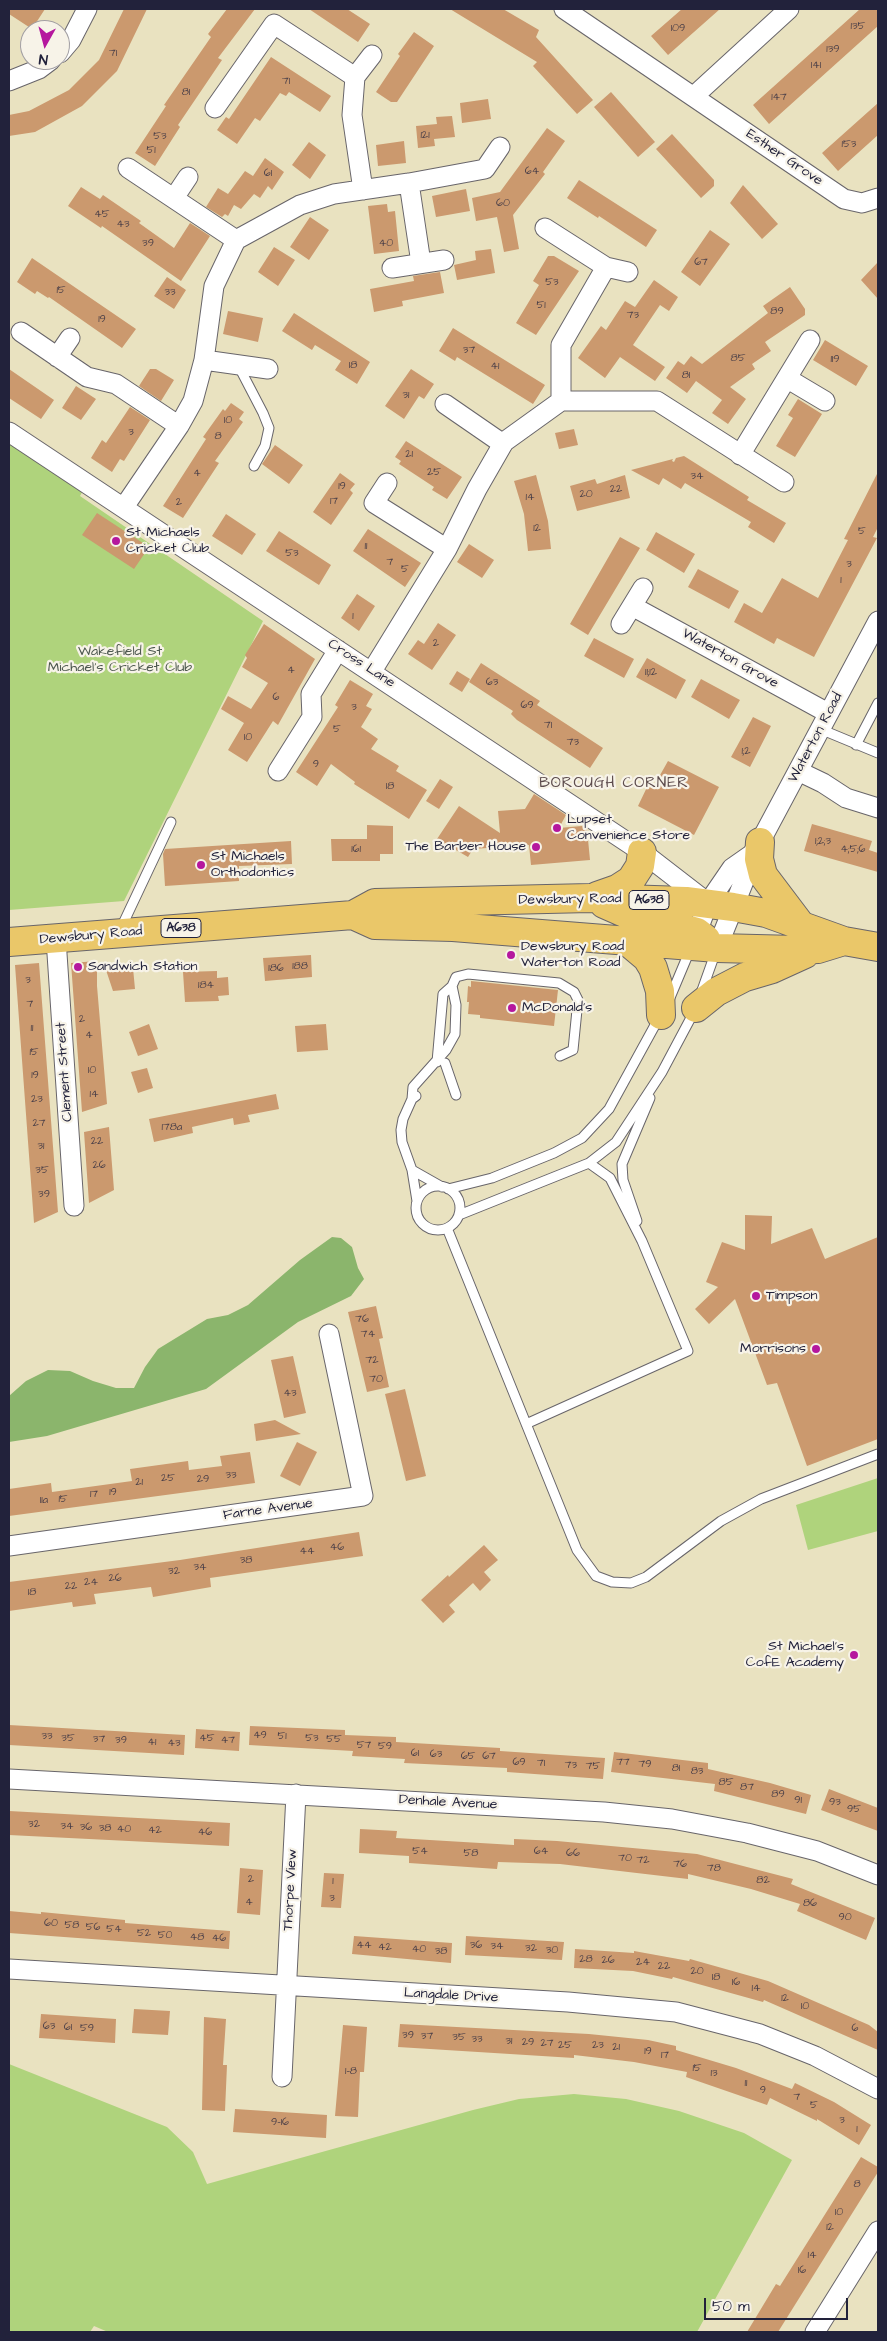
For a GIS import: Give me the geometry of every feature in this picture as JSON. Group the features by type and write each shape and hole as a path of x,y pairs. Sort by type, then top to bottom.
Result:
{"highway":[{"path":"756,848 763,875 800,924"},
{"path":"590,898 617,889 631,880 640,866 642,852"},
{"path":"590,898 638,919 702,942"},
{"name":"Dewsbury Road","path":"9,942 353,915 375,903 590,898 722,911 766,913 844,941 878,947"},
{"path":"722,911 803,939 818,949"},
{"name":"Dewsbury Road","path":"353,915 375,925 453,927 628,942 702,942 780,951 818,949 844,941"},
{"path":"628,942 647,958 653,968 660,991 661,1015"},
{"path":"696,1008 716,992 745,977 772,969 818,949"}],"street":[{"path":"70,41 87,9"},
{"name":"Esther Grove","path":"564,9 844,199 853,203 862,203 878,198"},
{"path":"694,96 790,9"},
{"path":"216,108 274,24 355,78"},
{"path":"362,190 352,115 355,78 372,55"},
{"path":"9,80 36,70"},
{"path":"124,507 179,426 192,401 204,360 214,286 236,240 300,206 334,194 485,169 500,147"},
{"path":"128,168 236,240"},
{"path":"174,198 188,177"},
{"path":"409,183 422,263"},
{"path":"545,228 606,267 628,272"},
{"path":"392,268 444,260"},
{"path":"562,401 561,345 606,267"},
{"path":"21,332 87,377 116,384 179,426"},
{"path":"57,357 70,338"},
{"path":"740,455 810,340"},
{"path":"204,360 268,369"},
{"path":"788,379 825,401"},
{"path":"372,671 447,549 477,489 503,444 562,401 657,401 784,482"},
{"path":"445,404 503,444"},
{"name":"Cross Lane","path":"9,432 372,671 642,852 722,911"},
{"path":"387,483 374,504 447,549"},
{"path":"621,624 643,588"},
{"name":"Waterton Grove","path":"632,606 824,721"},
{"name":"Waterton Road","path":"722,911 748,871 756,848 878,621"},
{"path":"278,771 282,748 312,717 311,694 338,650"},
{"path":"798,771 823,783 846,798 878,808"},
{"name":"Waterton Road","path":"722,911 735,864 756,848"},
{"path":"702,942 722,911"},
{"path":"702,942 722,911"},
{"name":"Clement Street","path":"56,939 74,1206"},
{"name":"Farne Avenue","path":"9,1546 363,1496 329,1334"},
{"name":"Denhale Avenue","path":"9,1779 604,1812 672,1819 747,1833 817,1851 878,1875"},
{"name":"Thorpe View","path":"282,2077 296,1794"},
{"name":"Langdale Drive","path":"9,1969 96,1976 568,2002 676,2012 760,2034 815,2056 878,2090"},
{"path":"815,2332 878,2230"}],"lane":[{"path":"238,365 269,428 266,446 254,466"},
{"path":"856,745 878,702"},
{"path":"824,721 856,745 878,753"},
{"path":"118,934 171,822"},
{"path":"642,1241 623,1180 622,1164 662,1072 696,1008 702,942"},
{"path":"417,1202 420,1196 430,1188 445,1188 492,1178 554,1153 582,1138 609,1109 702,942"},
{"path":"456,1095 441,1063 443,994 452,986 456,977 468,974 566,986 574,992 578,1000 573,1050 560,1056"},
{"path":"412,1170 445,1188 458,1200 459,1215 455,1223 447,1228 434,1230 423,1225 417,1214 412,1170 402,1142 402,1119 415,1097 413,1087 441,1063 455,1034 456,1005 452,986"},
{"path":"459,1215 589,1163 616,1142 662,1072"},
{"path":"526,1424 688,1351 642,1241 610,1178 589,1163"},
{"path":"447,1228 577,1550 596,1576 612,1582 631,1583 646,1577 721,1521 761,1500 878,1454"}],"green space":[{"name":"Wakefield St Michael's Cricket Club","path":"9,432 87,483 80,496 263,621 124,901 9,910"},
{"path":"332,1237 341,1238 352,1247 358,1268 364,1279 351,1296 298,1322 206,1389 47,1436 9,1442 9,1396 26,1381 48,1370 70,1371 116,1388 134,1388 145,1367 158,1349 207,1319 228,1315 248,1305 300,1260"},
{"path":"878,1478 878,1531 808,1550 796,1505"},
{"path":"9,2064 167,2127 193,2152 207,2184 473,2110 519,2099 574,2094 626,2099 679,2111 744,2133 792,2160 697,2332 108,2332 94,2326 90,2332 9,2332"}],"building":[{"path":"9,9 45,9 38,20 20,21 9,14"},
{"path":"124,9 147,9 117,71 82,106 35,132 9,136 9,115 29,111 69,90 99,60"},
{"path":"227,9 255,9 218,58 222,60 178,125 180,127 155,166 135,153 166,106 164,105 211,37 208,34"},
{"path":"309,9 347,9 370,24 358,42"},
{"path":"450,9 503,9 539,30 536,37 593,100 577,114 533,66 537,62"},
{"path":"682,9 720,9 668,55 651,36"},
{"path":"860,9 878,9 878,26 769,124 753,105"},
{"path":"414,32 434,46 397,102 391,102 376,92 400,56 398,54"},
{"path":"271,57 331,96 320,112 289,92 286,96 280,93 260,121 255,118 237,144 217,130 226,117 229,119"},
{"path":"611,92 655,142 638,157 594,107"},
{"path":"488,99 491,119 462,123 460,103"},
{"path":"878,103 878,135 838,171 822,153"},
{"path":"452,116 455,137 434,139 435,146 418,148 416,126 437,124 436,117"},
{"path":"547,128 565,141 543,172 545,174 513,215 519,249 504,252 497,217 476,221 472,198 500,192"},
{"path":"672,134 714,180 714,186 701,198 656,149"},
{"path":"404,141 406,163 378,166 376,145"},
{"path":"309,142 326,155 310,179 292,165"},
{"path":"265,158 284,172 272,190 268,186 260,198 254,194 241,209 234,205 228,216 225,214 222,217 206,207 218,188 228,194 245,171 253,176"},
{"path":"579,180 657,230 646,247 599,216 598,218 567,198"},
{"path":"743,185 778,224 762,239 730,203"},
{"path":"81,187 100,199 103,195 141,221 139,223 174,248 190,223 210,236 181,281 102,226 101,228 68,206"},
{"path":"466,189 470,211 436,217 432,196"},
{"path":"387,204 388,212 395,211 399,251 374,254 368,206"},
{"path":"310,217 329,230 309,260 290,247"},
{"path":"710,230 730,244 700,286 681,272"},
{"path":"274,247 295,260 278,286 258,272"},
{"path":"491,249 495,273 457,280 454,265 476,260 475,251"},
{"path":"548,256 554,256 579,271 536,335 516,323 539,285 533,281"},
{"path":"32,258 136,329 122,348 49,297 37,291 35,294 17,282"},
{"path":"878,262 878,299 861,280"},
{"path":"440,272 444,293 402,301 403,306 374,312 370,289 414,281 413,276"},
{"path":"167,277 186,290 174,309 154,296"},
{"path":"654,280 678,297 669,311 660,305 633,345 665,367 655,381 620,357 605,378 578,358 601,326 606,330 625,301 635,307"},
{"path":"790,287 805,309 805,315 765,342 771,351 752,364 755,369 730,387 746,399 728,424 712,413 722,400 696,381 687,393 666,378 678,361 684,365 691,356 702,364 768,313 763,306"},
{"path":"228,311 263,318 258,342 223,334"},
{"path":"294,313 370,362 357,384 335,370 341,361 315,345 312,350 282,331"},
{"path":"453,328 545,385 533,404 457,357 455,361 439,351"},
{"path":"825,340 868,366 856,386 813,360"},
{"path":"9,369 54,400 41,419 9,398"},
{"path":"150,369 156,369 174,380 161,401 139,386"},
{"path":"411,369 434,384 424,399 419,396 404,419 385,406"},
{"path":"76,386 96,399 81,420 62,408"},
{"path":"798,399 822,414 795,457 776,446 793,418 788,415"},
{"path":"231,403 244,412 239,419 243,422 215,461 219,463 183,518 163,506 206,439 203,437 223,409 225,411"},
{"path":"130,407 150,420 124,461 120,459 112,472 91,458 102,440 106,443"},
{"path":"574,429 578,445 559,449 555,433"},
{"path":"406,441 462,477 447,499 432,490 434,487 399,464 401,461 395,457"},
{"path":"275,445 303,465 289,484 262,464"},
{"path":"684,456 749,497 747,500 786,523 774,543 748,527 751,522 685,483 681,489 663,478 659,485 631,470 673,459 672,461 674,462 676,458"},
{"path":"878,472 878,527 873,537 877,538 814,657 777,638 774,644 734,622 744,603 762,613 782,578 818,598 848,540 844,539"},
{"path":"340,473 355,484 350,490 353,493 331,525 313,512"},
{"path":"536,475 548,521 551,549 528,551 524,514 514,481"},
{"path":"625,475 630,498 577,511 570,486 595,479 597,484"},
{"name":"St Michaels Cricket Club","path":"97,513 149,547 134,569 82,535"},
{"path":"226,514 256,534 242,555 212,536"},
{"path":"368,529 421,563 405,587 353,551"},
{"path":"279,531 331,565 319,585 266,551"},
{"path":"656,532 695,554 684,573 646,550"},
{"path":"620,537 640,548 588,635 570,624"},
{"path":"469,544 494,560 482,578 457,562"},
{"path":"698,569 739,591 729,609 688,587"},
{"path":"357,594 375,606 359,631 341,618"},
{"path":"438,623 456,635 432,670 408,654 418,640 424,644"},
{"path":"264,624 315,659 278,725 273,721 247,762 228,750 244,723 221,709 228,696 251,709 268,683 242,667 247,658 245,655"},
{"path":"594,638 634,659 624,678 584,656"},
{"path":"647,658 686,680 676,699 636,677"},
{"path":"481,663 540,701 537,705 603,748 590,768 517,720 511,714 513,711 469,682"},
{"path":"457,671 470,679 462,692 449,684"},
{"path":"701,679 740,700 729,719 691,697"},
{"path":"350,680 373,694 366,706 372,709 361,727 378,739 371,749 399,766 396,771 427,790 409,819 354,784 355,782 331,764 317,786 296,772 338,707 335,705"},
{"path":"753,717 771,726 750,767 731,757"},
{"path":"668,761 719,787 694,835 638,806 650,781 655,784"},
{"path":"440,779 453,787 439,809 426,801"},
{"path":"534,794 566,815 559,828 582,826 587,829 590,860 531,865 529,845 473,849 468,857 437,839 459,806 500,833 498,811 525,809"},
{"path":"812,824 872,841 869,850 878,853 878,872 804,851"},
{"path":"367,825 393,826 393,854 380,854 380,861 332,861 331,839 367,839"},
{"name":"St Michaels Orthodontics","path":"291,841 292,864 239,866 239,881 165,886 163,854 165,849"},
{"path":"311,955 312,977 265,981 263,958"},
{"path":"97,961 97,986 107,1104 82,1112 71,963"},
{"path":"39,963 58,1212 34,1223 15,965"},
{"path":"133,968 135,989 113,991 106,970"},
{"path":"217,971 217,978 228,977 229,995 218,996 219,1001 185,1002 183,972"},
{"name":"McDonald's","path":"471,981 558,990 554,1026 480,1018 480,1015 468,1014 468,986 471,987"},
{"path":"149,1024 158,1049 138,1056 129,1032"},
{"path":"326,1024 328,1050 297,1052 295,1026"},
{"path":"147,1068 153,1088 138,1093 131,1072"},
{"path":"276,1094 279,1109 248,1115 250,1122 234,1125 233,1118 192,1127 193,1133 154,1142 149,1119"},
{"path":"109,1127 114,1190 89,1203 84,1132"},
{"name":"Morrisons","path":"745,1215 772,1216 771,1244 812,1228 825,1259 878,1237 878,1439 807,1466 777,1383 767,1385 735,1299 709,1324 695,1309 718,1287 706,1282 722,1242 745,1250"},
{"path":"376,1306 383,1338 379,1339 389,1387 367,1392 348,1312"},
{"path":"293,1356 306,1413 284,1418 271,1360"},
{"path":"405,1389 426,1476 406,1481 385,1394"},
{"path":"275,1420 301,1434 256,1441 254,1424"},
{"path":"297,1442 317,1452 300,1486 280,1476"},
{"path":"250,1452 255,1483 9,1516 9,1489 51,1483 52,1492 132,1481 130,1469 188,1461 189,1470 222,1466 220,1456"},
{"path":"359,1532 363,1556 210,1578 211,1587 153,1597 151,1587 94,1594 96,1604 73,1607 72,1602 9,1611 9,1582 180,1560"},
{"path":"484,1545 498,1560 484,1572 491,1580 480,1591 473,1583 449,1605 455,1612 443,1623 421,1600"},
{"path":"9,1725 185,1735 184,1755 9,1745"},
{"path":"250,1726 345,1730 345,1735 396,1737 396,1742 500,1748 500,1751 605,1758 603,1779 507,1772 507,1768 404,1763 405,1759 352,1756 353,1751 249,1745"},
{"path":"196,1729 240,1732 239,1751 195,1748"},
{"path":"614,1752 708,1763 708,1769 770,1783 811,1795 806,1814 714,1791 715,1784 611,1772"},
{"path":"829,1789 878,1808 878,1831 821,1810"},
{"path":"9,1811 230,1823 229,1846 9,1835"},
{"path":"360,1829 397,1831 396,1838 514,1845 514,1839 557,1841 697,1854 793,1879 791,1884 875,1918 866,1940 797,1911 800,1904 751,1889 688,1874 688,1879 560,1864 498,1862 497,1869 409,1863 409,1856 359,1853"},
{"path":"240,1868 263,1870 260,1915 237,1913"},
{"path":"324,1873 344,1874 341,1908 321,1907"},
{"path":"9,1911 41,1914 41,1912 125,1920 125,1923 230,1931 229,1949 9,1933"},
{"path":"354,1936 452,1943 451,1963 352,1954"},
{"path":"466,1936 564,1942 562,1960 465,1955"},
{"path":"575,1949 634,1953 634,1951 689,1961 690,1959 768,1981 869,2025 878,2032 878,2050 764,2000 763,2002 673,1977 672,1979 633,1971 574,1968"},
{"path":"134,2009 170,2011 168,2035 132,2033"},
{"path":"41,2014 116,2019 115,2043 39,2038"},
{"path":"204,2017 226,2019 223,2065 227,2065 225,2111 202,2110"},
{"path":"400,2024 589,2034 648,2040 676,2046 676,2050 736,2068 792,2089 795,2083 834,2102 871,2125 859,2145 817,2119 817,2121 770,2098 767,2105 686,2077 687,2072 634,2062 574,2055 574,2058 398,2047"},
{"path":"343,2025 367,2027 364,2072 360,2072 358,2117 335,2116"},
{"path":"235,2109 327,2115 326,2138 233,2132"},
{"path":"861,2157 878,2167 878,2172 778,2332 747,2332 776,2284 780,2286"}],"place":[{"name":"St Michaels Cricket Club","path":"116,541"},
{"name":"Lupset Convenience Store","path":"557,828"},
{"name":"The Barber House","path":"536,847"},
{"name":"St Michaels Orthodontics","path":"201,865"},
{"name":"Dewsbury Road Waterton Road","path":"511,955"},
{"name":"Sandwich Station","path":"78,967"},
{"name":"McDonald's","path":"512,1008"},
{"name":"Timpson","path":"756,1296"},
{"name":"Morrisons","path":"816,1349"},
{"name":"St Michael's CofE Academy","path":"854,1655"}],"district":[{"name":"BOROUGH CORNER","path":"614,784"}]}
